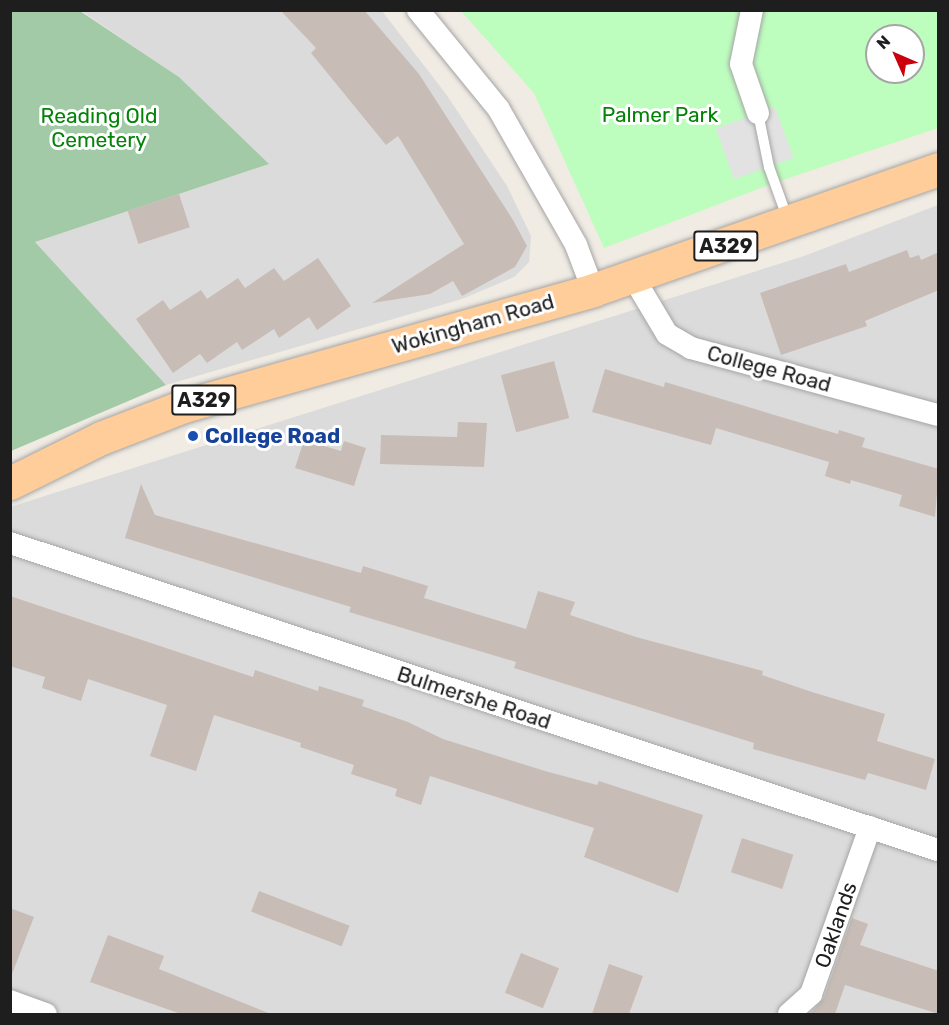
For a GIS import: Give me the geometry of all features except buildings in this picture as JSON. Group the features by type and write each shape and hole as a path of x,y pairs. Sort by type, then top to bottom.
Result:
{"main road":[{"name":"Wokingham Road","path":"10,483 101,438 184,406 593,291 939,169"}],"street":[{"path":"418,10 498,108 576,245 593,291"},
{"path":"752,10 741,64 758,113"},
{"name":"College Road","path":"633,277 667,334 691,348 939,415"},
{"name":"Bulmershe Road","path":"10,543 939,850"},
{"name":"Oaklands","path":"789,1014 811,994 870,827"},
{"path":"10,1001 46,1014"}],"lane":[{"path":"758,113 769,167 789,223"}],"shaded area":[{"path":"80,10 382,11 446,94 507,186 531,236 529,262 514,277 462,299 166,385 34,242 268,164 179,77"},
{"path":"775,107 793,158 734,179 716,129"},
{"path":"938,205 938,1014 11,1014 10,507 804,256"}],"green space":[{"name":"Reading Old Cemetery","path":"11,11 80,11 179,77 269,164 35,242 166,385 11,451"},
{"name":"Palmer Park","path":"461,11 938,11 938,128 774,183 604,248 534,93"}],"place":[{"name":"College Road","path":"193,436"}]}
